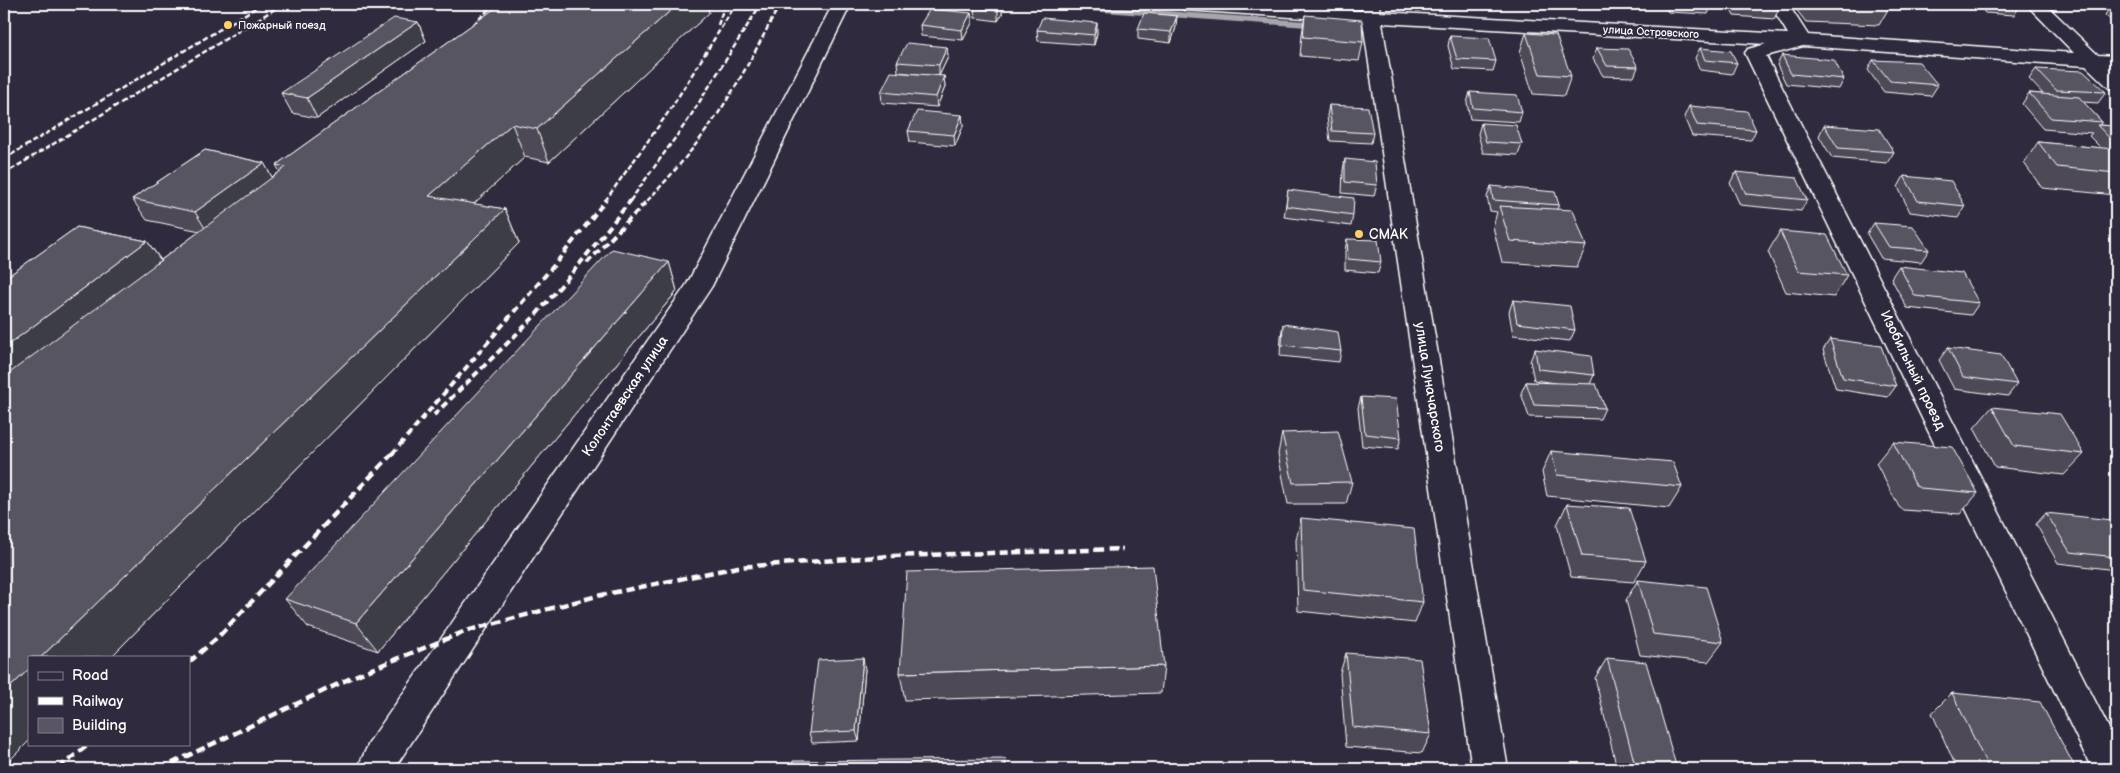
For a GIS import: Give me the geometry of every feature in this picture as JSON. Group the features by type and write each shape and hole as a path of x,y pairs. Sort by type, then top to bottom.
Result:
{"street":[{"name":"Колонтаевская улица","path":"375,769 388,745 699,286 842,4"},
{"name":"улица Островского","path":"1186,4 1371,10 2116,62"},
{"path":"1779,4 1802,40"},
{"path":"2035,4 2116,84"},
{"name":"улица Луначарского","path":"1371,10 1490,769"},
{"name":"Изобильный проезд","path":"1802,40 1755,52 2111,769"}],"building":[{"path":"501,4 678,4 537,129 512,124 429,196 505,209 42,656 28,656 28,670 4,693 4,377 286,167 276,165"},
{"path":"977,4 1002,4 998,11 974,8"},
{"path":"1738,4 1776,4 1779,9 1739,6"},
{"path":"1828,4 1887,4 1890,6"},
{"path":"930,9 971,13 962,30 920,25"},
{"path":"1144,13 1177,16 1171,32 1138,29"},
{"path":"1305,15 1362,20 1363,42 1303,37"},
{"path":"394,18 418,22 307,98 281,93"},
{"path":"1042,18 1097,23 1094,35 1037,30"},
{"path":"1526,33 1556,35 1571,76 1540,74"},
{"path":"1450,36 1489,38 1496,61 1457,59"},
{"path":"907,43 947,47 939,65 897,62"},
{"path":"1597,48 1628,49 1638,67 1607,66"},
{"path":"1700,48 1731,51 1737,63 1705,60"},
{"path":"1782,55 1834,60 1844,79 1791,74"},
{"path":"1873,60 1919,62 1938,85 1890,81"},
{"path":"2036,69 2083,71 2106,92 2056,90"},
{"path":"891,72 944,76 936,97 881,92"},
{"path":"1470,92 1517,95 1522,112 1473,108"},
{"path":"2029,93 2079,97 2102,122 2051,118"},
{"path":"1329,105 1368,107 1373,133 1332,131"},
{"path":"1689,106 1747,111 1756,130 1697,125"},
{"path":"917,111 962,115 954,135 908,131"},
{"path":"1481,123 1516,125 1522,144 1486,142"},
{"path":"1824,125 1879,129 1894,152 1838,148"},
{"path":"2097,125 2116,126 2116,145"},
{"path":"2038,142 2114,149 2116,152 2116,173 2057,167"},
{"path":"205,150 264,163 195,212 132,199"},
{"path":"1345,159 1375,162 1377,185 1345,182"},
{"path":"1736,172 1797,178 1807,200 1746,194"},
{"path":"1904,176 1951,181 1965,206 1918,201"},
{"path":"1491,186 1555,192 1559,205 1493,200"},
{"path":"1288,190 1354,198 1353,215 1286,206"},
{"path":"1499,206 1573,210 1586,246 1510,241"},
{"path":"1874,223 1913,226 1929,250 1889,247"},
{"path":"77,227 147,241 4,348 4,279"},
{"path":"1780,231 1827,235 1847,275 1798,271"},
{"path":"1347,239 1378,240 1381,262 1348,259"},
{"path":"612,249 669,262 356,623 285,599"},
{"path":"1899,266 1962,273 1979,303 1915,296"},
{"path":"1513,300 1570,306 1575,330 1517,323"},
{"path":"1283,324 1338,332 1341,351 1282,345"},
{"path":"1830,339 1881,346 1896,386 1843,378"},
{"path":"1948,348 2001,355 2017,384 1963,377"},
{"path":"1535,349 1591,356 1594,375 1538,369"},
{"path":"1526,382 1596,384 1605,408 1534,405"},
{"path":"1361,397 1396,399 1401,438 1365,434"},
{"path":"1992,407 2060,414 2084,454 2014,446"},
{"path":"1338,431 1352,482 1293,483 1282,433"},
{"path":"1893,442 1952,447 1978,493 1920,488 1916,486"},
{"path":"1551,451 1673,462 1682,487 1557,475"},
{"path":"1567,504 1629,508 1646,561 1582,556"},
{"path":"2046,513 2112,520 2116,528 2116,557 2070,552"},
{"path":"1301,518 1414,529 1423,602 1303,590"},
{"path":"1153,566 1164,666 900,673 907,572"},
{"path":"1638,580 1706,587 1723,642 1653,634"},
{"path":"1346,653 1420,659 1431,734 1353,727"},
{"path":"863,658 856,731 809,733 818,660"},
{"path":"1607,658 1646,662 1677,769 1636,769"},
{"path":"1952,693 2040,702 2076,769 1989,769"},
{"path":"1006,759 1005,769 792,769 793,761"},
{"path":"658,763 657,769 522,769"}],"waterway":[{"path":"1036,4 1320,25"}],"railway":[{"path":"4,159 262,4"},
{"path":"4,174 283,4"},
{"path":"468,30 494,4"},
{"path":"718,25 725,4"},
{"path":"605,201 670,110 736,4"},
{"path":"630,201 688,120 761,4"},
{"path":"647,201 683,161 715,118 741,76 780,4"},
{"path":"392,454 555,264 606,200"},
{"path":"434,415 534,317 631,200"},
{"path":"587,263 648,200"},
{"path":"190,661 216,639 393,453"},
{"path":"160,769 357,675 466,631 597,596 738,567 891,556 1123,549"},
{"path":"58,769 87,746"}],"place":[{"name":"Пожарный поезд","path":"228,25"},
{"name":"СМАК","path":"1359,234"}]}
